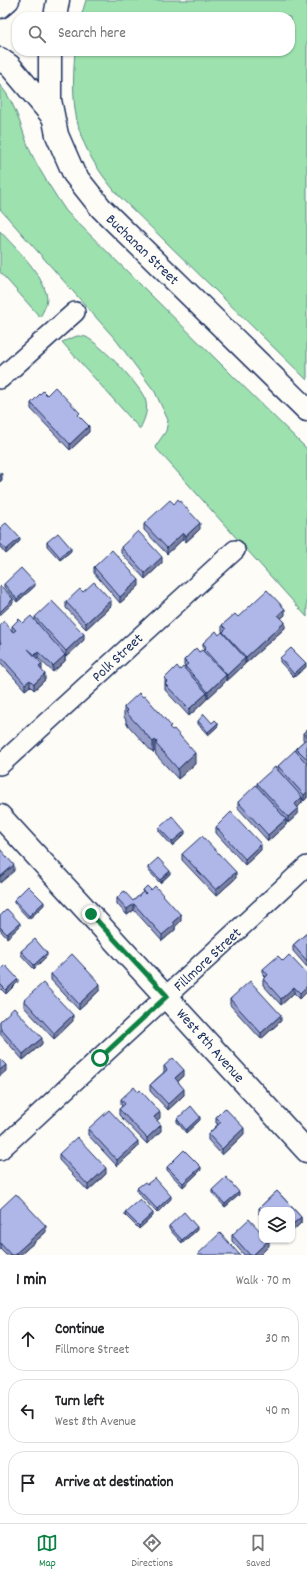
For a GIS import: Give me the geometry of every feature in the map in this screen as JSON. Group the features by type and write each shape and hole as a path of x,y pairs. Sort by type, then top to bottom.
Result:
{"street":[{"path":"0,6 8,0"},
{"path":"56,12 58,0"},
{"name":"Buchanan Street","path":"50,56 50,100 53,118 57,135 74,174 100,208 307,410"},
{"path":"0,59 10,66 53,118"},
{"path":"0,379 75,312"},
{"name":"Polk Street","path":"0,765 235,550"},
{"name":"West 8th Avenue","path":"0,816 167,996 307,1151"},
{"name":"Fillmore Street","path":"0,1150 307,866"}],"green space":[{"path":"86,0 307,0 307,380 118,195 93,160 85,144 75,112 74,93 75,56 295,56 295,12 82,12"},
{"path":"0,85 11,101 32,155 48,184 66,211 307,449 307,617 155,447 166,431 168,420 155,392 116,340 0,209"},
{"path":"0,231 33,268 43,284 47,299 40,317 0,272"},
{"path":"77,336 86,337 101,348 120,366 137,386 146,402 145,416 140,429 62,342"}],"building":[{"path":"55,387 80,413 78,415 89,426 70,444 31,403 43,391 47,395"},
{"path":"178,499 200,523 186,536 183,533 167,548 144,524 170,500 174,504"},
{"path":"6,523 20,538 6,550 0,543 0,528"},
{"path":"138,531 162,557 145,573 121,547"},
{"path":"58,533 71,548 60,557 47,542"},
{"path":"112,550 139,580 120,597 94,567"},
{"path":"21,568 35,583 17,599 4,584"},
{"path":"94,582 111,600 86,623 66,602 80,589 83,592"},
{"path":"1,586 13,599 0,612 0,587"},
{"path":"267,590 285,609 278,615 285,622 246,657 223,632 226,629 222,625 235,614 238,617"},
{"path":"52,601 84,634 66,651 35,617"},
{"path":"31,616 65,655 53,666 38,652 35,655 28,649 42,664 39,667 45,674 34,684 30,680 25,684 0,656 0,625 4,621 13,632 16,630 12,626 19,619 23,623"},
{"path":"216,631 219,635 222,632 245,658 227,675 204,649 206,647 203,643"},
{"path":"196,648 199,652 202,650 226,675 208,692 185,666 188,664 184,660"},
{"path":"291,648 306,663 294,674 280,658"},
{"path":"177,666 180,670 183,667 207,693 189,709 165,684 168,681 165,678"},
{"path":"139,693 143,697 145,696 171,726 169,727 172,730 174,729 195,753 178,769 156,744 157,742 155,740 153,742 126,712 128,711 124,707"},
{"path":"204,714 212,723 215,720 218,723 208,732 198,721"},
{"path":"307,729 307,738 303,733"},
{"path":"307,738 307,759 296,748"},
{"path":"295,750 307,764 307,792 304,795 278,766"},
{"path":"275,767 302,797 295,804 298,808 288,817 257,783"},
{"path":"256,785 286,819 268,835 238,802"},
{"path":"231,812 261,844 245,859 216,827"},
{"path":"172,816 185,831 172,842 159,828"},
{"path":"202,836 236,872 216,890 182,854"},
{"path":"0,849 14,865 0,877"},
{"path":"158,858 170,871 160,880 148,867"},
{"path":"28,886 44,902 29,916 14,900"},
{"path":"147,886 151,890 155,886 181,915 173,922 175,924 162,935 134,904 127,909 117,898 124,891 133,901 143,892 145,894 146,893 143,890"},
{"path":"7,909 20,923 7,934 0,927 0,916"},
{"path":"307,933 307,961 293,945"},
{"path":"35,939 47,953 34,965 21,951"},
{"path":"72,954 100,984 79,1004 51,974"},
{"path":"289,955 307,974 307,986 300,993 294,987 281,999 263,979 268,975 263,969 278,956 283,961"},
{"path":"5,965 18,979 6,990 0,984 0,970"},
{"path":"250,981 281,1015 261,1033 230,999"},
{"path":"43,983 73,1015 54,1033 24,1000"},
{"path":"14,1008 42,1038 23,1054 0,1028 0,1021"},
{"path":"173,1058 184,1070 175,1078 184,1089 168,1104 150,1085 167,1070 164,1066"},
{"path":"0,1059 6,1065 0,1070"},
{"path":"134,1087 138,1092 140,1090 160,1112 154,1117 161,1125 147,1138 119,1109 125,1104 121,1099"},
{"path":"191,1106 200,1117 186,1130 177,1119"},
{"path":"225,1108 244,1128 222,1149 208,1134 221,1122 216,1117"},
{"path":"109,1110 138,1141 117,1160 88,1129"},
{"path":"77,1137 106,1168 88,1185 59,1154"},
{"path":"184,1150 201,1167 183,1183 167,1167"},
{"path":"226,1177 239,1192 225,1204 212,1190"},
{"path":"155,1178 171,1196 157,1209 137,1188 145,1182 147,1184"},
{"path":"277,1191 292,1207 260,1207"},
{"path":"16,1194 46,1226 14,1255 11,1255 0,1243 0,1209"},
{"path":"140,1199 153,1213 139,1226 125,1212"},
{"path":"295,1210 301,1217 295,1222"},
{"path":"184,1212 197,1227 182,1240 169,1226"},
{"path":"249,1219 259,1230 259,1243 266,1243 253,1255 250,1255 232,1235"},
{"path":"220,1233 240,1255 197,1255"}],"route":[{"path":"91,914 167,996 100,1058"}]}
